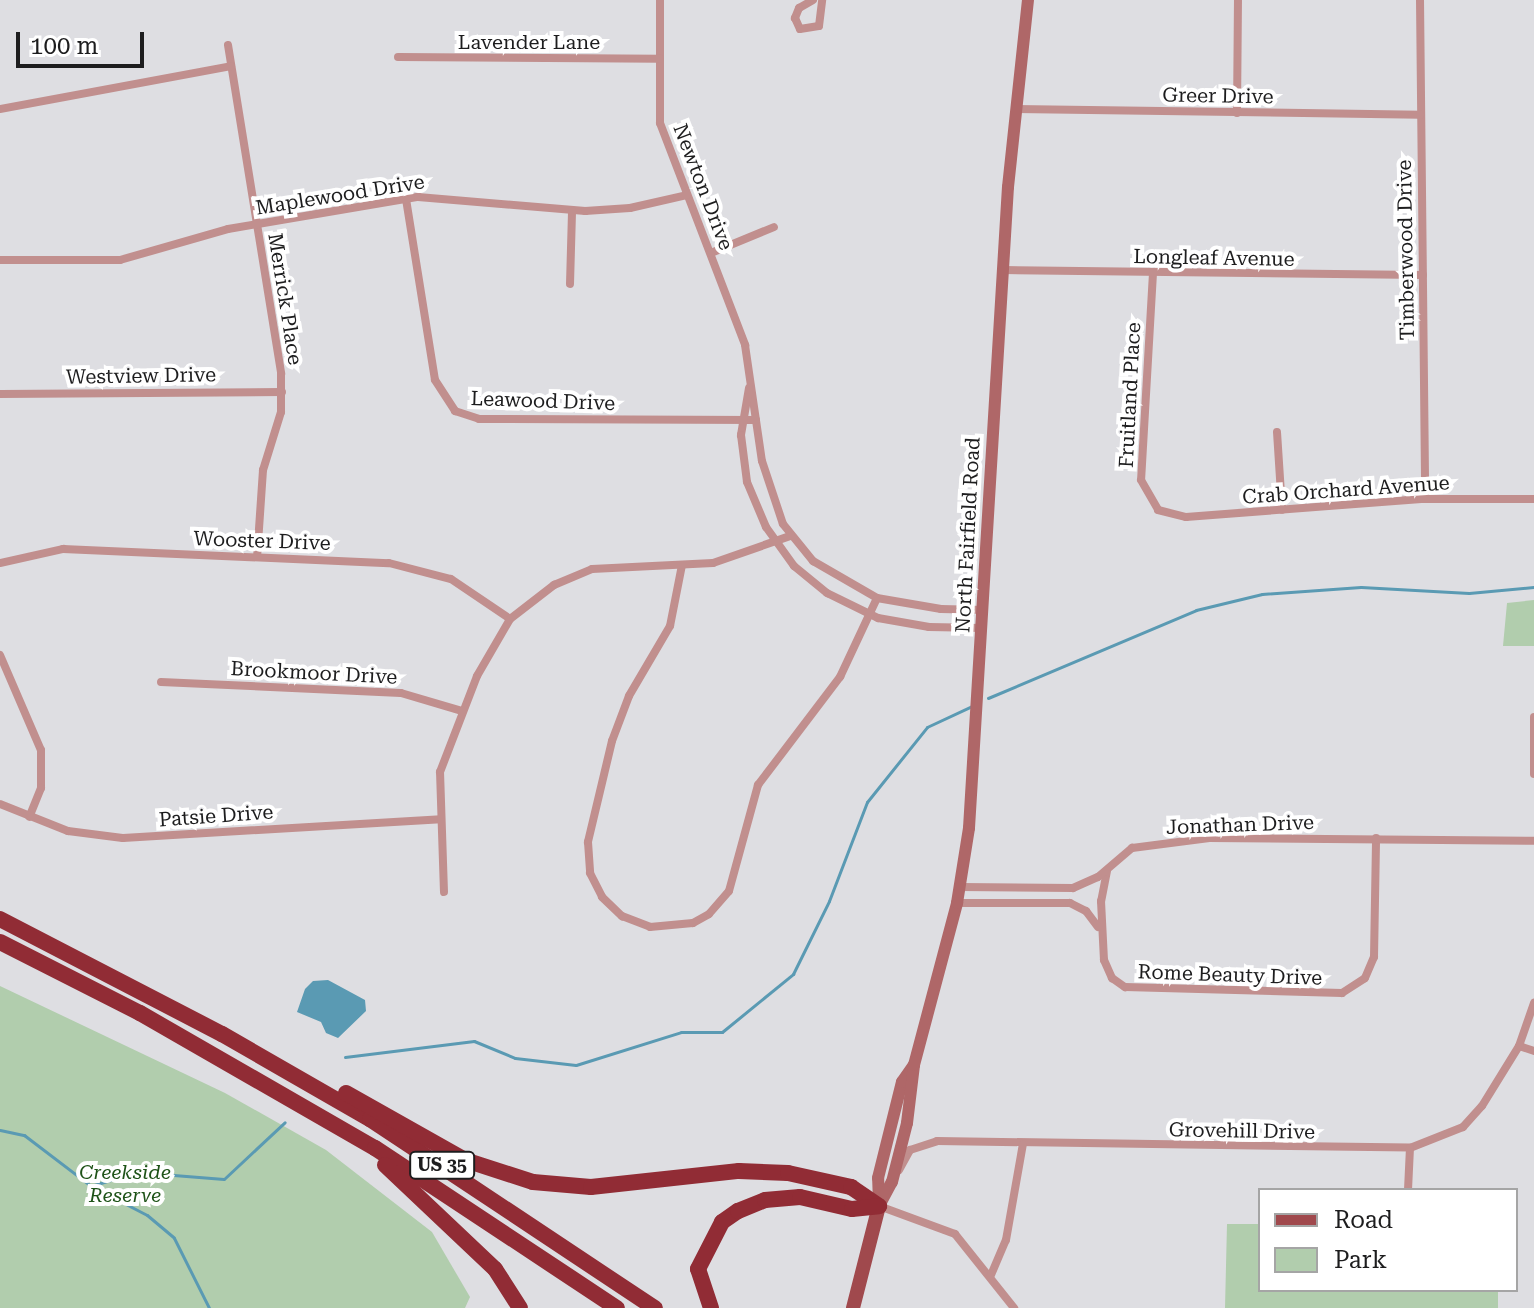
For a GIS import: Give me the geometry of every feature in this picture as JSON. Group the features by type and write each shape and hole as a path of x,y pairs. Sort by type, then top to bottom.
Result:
{"highway":[{"name":"US 35","path":"0,919 222,1034 370,1119 655,1308"},
{"name":"US 35","path":"0,942 313,1111 617,1308"},
{"path":"222,1034 295,1065 465,1160 510,1176 591,1187 739,1171 788,1173 851,1187 879,1206"},
{"path":"313,1111 410,1185 495,1269 520,1308"},
{"path":"711,1308 698,1269 722,1222 738,1211 765,1200 800,1197 852,1209 879,1206"}],"main road":[{"name":"North Fairfield Road","path":"853,1308 879,1206 892,1182 915,1085 914,1065 957,903 973,791 1015,109 1028,0"},
{"name":"North Fairfield Road","path":"879,1206 878,1178 902,1082 914,1065"}],"street":[{"name":"Newton Drive","path":"660,0 660,123 741,332 768,483 790,536 822,568 877,598 941,609 984,610"},
{"path":"813,0 799,8 795,18 800,29 819,26 822,0"},
{"path":"1237,113 1238,0"},
{"name":"Timberwood Drive","path":"1420,0 1425,499"},
{"name":"Merrick Place","path":"228,45 282,392 279,421 263,470 257,557"},
{"name":"Lavender Lane","path":"398,57 660,59"},
{"path":"0,109 231,66"},
{"name":"Greer Drive","path":"1015,109 1420,115"},
{"name":"Maplewood Drive","path":"0,260 120,260 257,223 406,199 455,197 572,211 630,208 687,195"},
{"name":"Leawood Drive","path":"406,199 435,380 455,411 479,419 756,420"},
{"path":"570,284 572,211"},
{"path":"711,253 774,227"},
{"name":"Longleaf Avenue","path":"1004,270 1423,275"},
{"name":"Fruitland Place","path":"1153,273 1141,480 1146,497 1160,511"},
{"name":"Newton Drive","path":"750,379 743,420 747,482 775,542 817,586 869,615 929,627 983,628"},
{"name":"Westview Drive","path":"0,394 282,392"},
{"path":"1277,432 1282,510"},
{"name":"Crab Orchard Avenue","path":"1160,511 1186,517 1425,499 1534,499"},
{"path":"444,892 440,772 462,711 510,619 545,590 583,572 610,566 722,561 790,536"},
{"name":"Wooster Drive","path":"0,563 51,549 419,567 466,588 510,619"},
{"path":"682,565 670,626 615,731 588,842 590,873 602,897 622,916 650,927 693,923 714,910 729,891 758,785 840,677 877,598"},
{"path":"0,655 41,750 41,788 29,817"},
{"name":"Brookmoor Drive","path":"161,682 401,693 462,711"},
{"path":"1534,717 1534,774"},
{"name":"Patsie Drive","path":"0,804 68,831 123,838 440,819"},
{"name":"Jonathan Drive","path":"960,887 1073,888 1109,867 1128,850 1165,842 1376,838 1534,841"},
{"name":"Rome Beauty Drive","path":"1109,867 1102,888 1101,935 1108,972 1132,990 1347,991 1365,978 1374,957 1376,838"},
{"path":"957,903 1070,903 1090,914 1101,935"},
{"name":"Grovehill Drive","path":"892,1182 910,1150 937,1141 1410,1148 1463,1127 1497,1086 1519,1046 1534,1003"},
{"path":"1519,1046 1534,1051"},
{"path":"991,1275 1006,1240 1023,1144"},
{"path":"1408,1188 1410,1148"},
{"path":"879,1206 943,1227 968,1245 1014,1308"}],"green space":[{"path":"1534,600 1534,646 1503,646 1507,603"},
{"name":"Creekside Reserve","path":"0,986 225,1093 326,1150 432,1232 470,1297 465,1308 0,1308"},
{"path":"1227,1224 1258,1224 1258,1292 1498,1292 1498,1308 1225,1308"}],"water":[{"path":"328,980 365,1000 366,1011 338,1038 326,1033 321,1022 297,1012 305,989 313,981"}],"waterway":[{"path":"988,698 1196,610 1262,594 1361,587 1469,593 1534,587"},
{"path":"345,1057 474,1041 515,1058 576,1065 681,1032 722,1032 793,974 829,901 867,802 927,727 972,706"},
{"path":"91,1186 136,1172 224,1179 285,1122"},
{"path":"0,1130 24,1135 91,1186 147,1215 174,1238 209,1308"}]}
